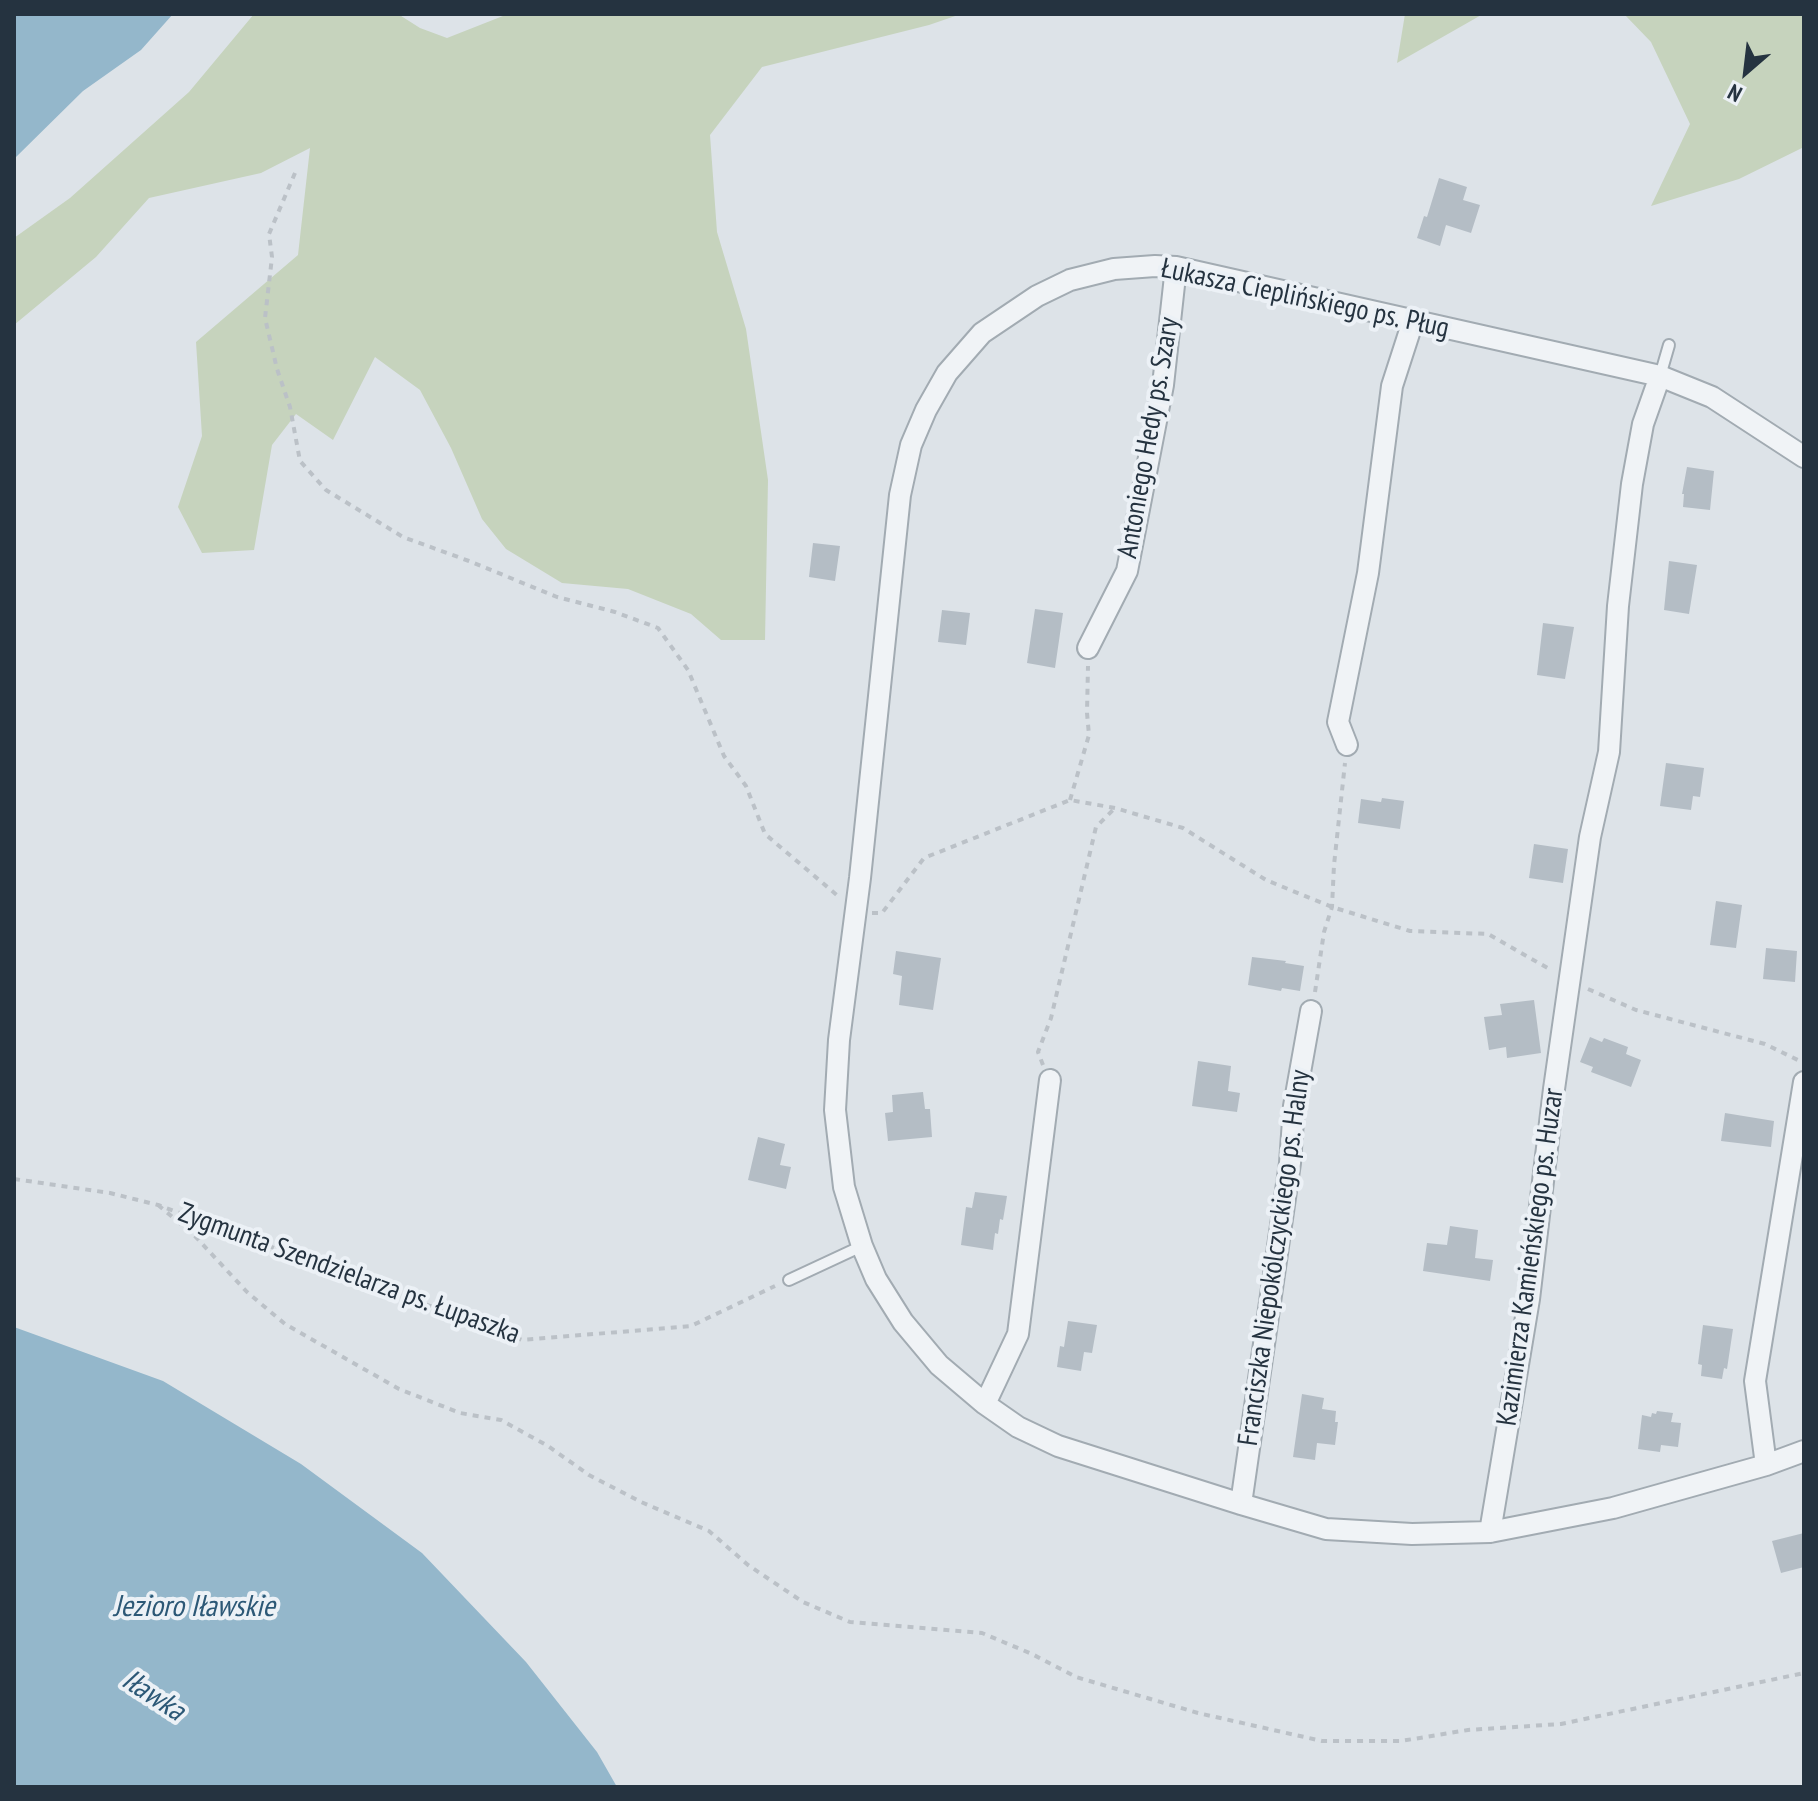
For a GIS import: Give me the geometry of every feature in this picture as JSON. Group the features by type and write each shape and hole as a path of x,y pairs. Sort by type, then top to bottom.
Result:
{"street":[{"name":"Łukasza Cieplińskiego ps. Pług","path":"1804,457 1712,397 1660,376 1176,267 1114,269 1070,280 1037,296 982,333 947,373 926,410 911,445 900,495 860,878 839,1040 835,1110 844,1187 862,1246 876,1279 903,1322 939,1365 985,1404 1018,1427 1058,1446 1326,1529 1412,1534 1490,1532 1613,1508 1766,1465 1804,1451"},
{"name":"Antoniego Hedy ps. Szary","path":"1088,648 1127,571 1163,385 1176,267"},
{"path":"1347,745 1338,722 1368,573 1392,386 1413,321"},
{"name":"Kazimierza Kamieńskiego ps. Huzar","path":"1490,1532 1529,1299 1554,1089 1590,837 1609,752 1618,606 1632,484 1643,424 1660,376"},
{"name":"Franciszka Niepokólczyckiego ps. Halny","path":"1241,1504 1290,1163 1294,1106 1311,1011"},
{"path":"985,1404 1018,1334 1050,1080"},
{"path":"1766,1465 1755,1381 1804,1082"}],"lane":[{"path":"1660,376 1669,345"},
{"path":"789,1280 862,1246"}],"path":[{"path":"295,173 269,234 272,257 265,318 290,407 300,461 326,490 403,537 557,597 615,612 658,628 688,670 724,756 746,786 765,834 856,912 882,913 924,858 1070,800 1115,808 1183,828 1266,880 1332,907 1410,931 1488,934 1570,981 1636,1010 1765,1044 1804,1063"},
{"path":"1070,800 1089,735 1088,648"},
{"path":"1311,1011 1324,932 1332,907 1347,745"},
{"path":"1050,1080 1038,1052 1051,1018 1096,827 1115,808"},
{"name":"Zygmunta Szendzielarza ps. Łupaszka","path":"14,1179 110,1193 158,1205 522,1340 691,1326 789,1280"},
{"path":"158,1205 193,1234 247,1292 285,1324 399,1389 460,1413 501,1420 548,1446 589,1475 641,1502 709,1531 748,1565 803,1602 850,1622 982,1633 1076,1677 1198,1713 1322,1741 1401,1741 1468,1730 1561,1724 1804,1673"}],"green space":[{"path":"254,14 398,14 420,28 447,38 508,14 961,14 762,67 710,135 717,232 746,329 768,480 765,640 721,640 691,614 628,589 562,583 506,549 482,519 451,448 420,390 375,357 333,440 296,414 272,445 254,550 202,553 178,507 202,436 196,342 298,255 310,148 261,173 149,198 96,257 14,325 14,238 70,198 189,92"},
{"path":"1405,14 1483,14 1397,63"},
{"path":"1624,14 1804,14 1802,148 1739,179 1651,206 1690,124 1651,42"}],"water":[{"path":"14,14 173,14 141,50 83,91 14,159"},
{"name":"Jezioro Iławskie","path":"14,1327 163,1381 301,1464 422,1553 526,1662 597,1752 617,1787 14,1787"}],"building":[{"path":"1439,178 1467,187 1463,200 1480,205 1471,233 1446,225 1440,246 1417,238"},
{"path":"1687,467 1714,471 1710,510 1683,507"},
{"path":"813,543 840,546 835,581 809,577"},
{"path":"1669,561 1697,565 1689,614 1664,610"},
{"path":"1035,609 1063,613 1055,668 1027,663"},
{"path":"942,610 970,613 966,645 938,642"},
{"path":"1543,623 1574,627 1565,679 1537,675"},
{"path":"1666,763 1704,768 1700,797 1693,796 1691,810 1660,806"},
{"path":"1382,798 1404,801 1400,829 1358,823 1361,799 1381,802"},
{"path":"1534,844 1568,849 1563,883 1529,878"},
{"path":"1716,901 1742,905 1736,948 1710,945"},
{"path":"1766,948 1797,951 1795,982 1763,979"},
{"path":"896,951 941,958 933,1010 899,1005 902,976 893,974"},
{"path":"1252,957 1304,966 1300,991 1248,985"},
{"path":"1534,1000 1541,1053 1507,1058 1506,1047 1489,1050 1484,1017 1502,1015 1500,1004"},
{"path":"1590,1037 1602,1042 1604,1038 1628,1047 1626,1054 1641,1060 1631,1087 1591,1072 1593,1067 1580,1062"},
{"path":"1198,1061 1231,1066 1228,1091 1240,1093 1237,1112 1192,1106"},
{"path":"923,1092 925,1109 930,1109 932,1137 888,1141 885,1113 893,1112 892,1095"},
{"path":"1725,1113 1774,1121 1771,1147 1721,1141"},
{"path":"758,1137 785,1144 780,1165 791,1167 786,1189 748,1180"},
{"path":"975,1192 1007,1196 993,1250 961,1245 966,1207 972,1208"},
{"path":"1450,1226 1478,1230 1475,1258 1493,1260 1490,1281 1423,1271 1427,1243 1447,1245"},
{"path":"1068,1321 1097,1325 1092,1353 1084,1352 1081,1371 1057,1367"},
{"path":"1703,1325 1733,1329 1727,1369 1724,1368 1722,1379 1701,1376 1702,1365 1698,1364"},
{"path":"1302,1394 1324,1398 1322,1409 1336,1411 1335,1445 1317,1443 1315,1460 1293,1457"},
{"path":"1657,1411 1673,1413 1671,1422 1681,1423 1678,1447 1661,1445 1660,1452 1638,1449 1642,1415 1651,1417"},
{"path":"1804,1533 1804,1567 1781,1573 1772,1541"}],"water label":[{"name":"Iławka","path":"153,1696"}]}
